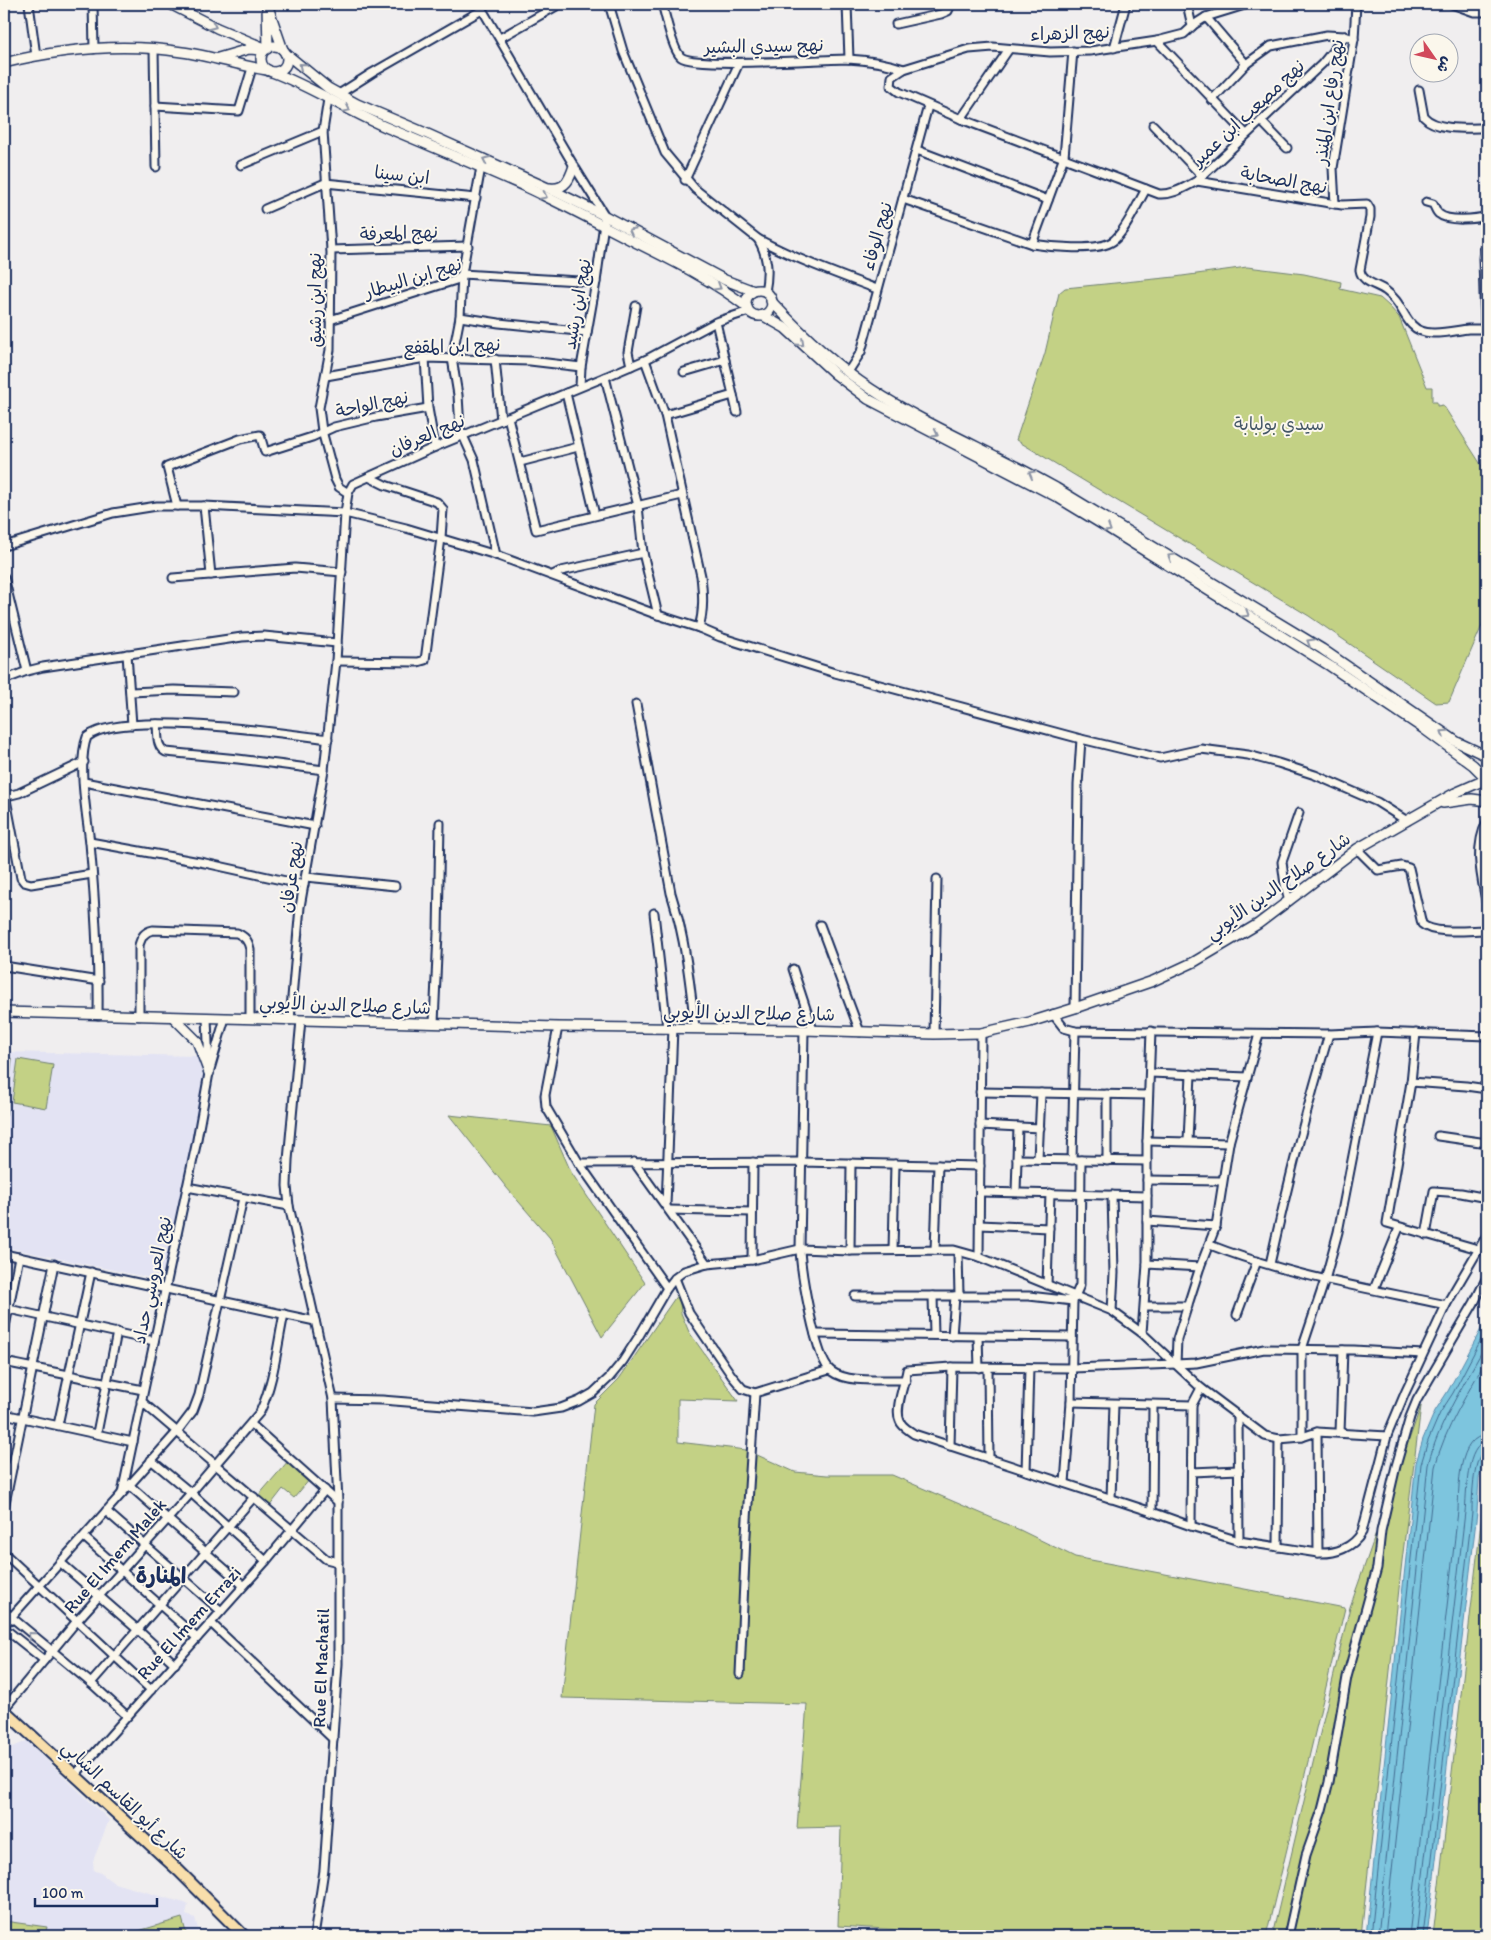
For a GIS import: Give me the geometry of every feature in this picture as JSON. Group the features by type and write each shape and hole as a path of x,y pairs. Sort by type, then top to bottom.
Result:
{"main road":[{"path":"170,4 217,28 267,49"},
{"path":"267,4 267,49 262,61 270,71"},
{"path":"267,4 287,61 283,68 270,71"},
{"path":"218,58 249,49 276,47 318,80 357,104 548,188 726,280 754,291 765,292 771,301 793,323 848,372 896,404 1023,469 1179,561 1322,649 1457,742 1487,756"},
{"path":"4,63 36,56 94,49 154,49 218,58 270,71 302,83 328,99 374,122 518,183 675,262 717,287 755,315 762,315 786,328 835,374 868,398 1057,497 1100,523 1330,666 1424,729 1472,765 1487,779"},
{"path":"548,188 556,189 563,186 569,179 574,166"},
{"path":"748,309 746,299 754,291"},
{"path":"762,315 770,308 771,301"},
{"name":"شارع صلاح الدين الأيوبي","path":"4,1012 558,1027 809,1030 934,1034 982,1033 1030,1022 1075,1008 1153,981 1194,962 1235,939 1357,849 1456,793 1487,779"},
{"name":"شارع صلاح الدين الأيوبي","path":"1435,805 1472,799 1487,801"},
{"path":"174,1018 197,1041 209,1073"},
{"name":"شارع أبو القاسم الشابي","path":"4,1710 179,1871 244,1936"}],"street":[{"path":"29,4 36,56"},
{"path":"93,4 94,49"},
{"path":"500,38 560,4"},
{"path":"609,4 623,51 665,153 685,180 758,239 834,273 878,289"},
{"name":"نهج سيدي البشير","path":"662,4 677,52 689,61 739,63 849,60 874,62 904,68"},
{"path":"847,4 849,60"},
{"path":"896,24 941,14 948,11 951,4"},
{"path":"1114,48 1126,4"},
{"path":"1186,4 1192,26"},
{"name":"نهج الزهراء","path":"928,106 894,90 891,86 893,75 904,68 969,49 993,47 1050,52 1114,48 1157,41 1184,34 1206,17 1248,4"},
{"name":"نهج رفاع ابن المنذر","path":"1335,204 1333,168 1354,39 1356,4"},
{"path":"1454,4 1474,12 1487,12"},
{"path":"339,94 480,7 605,216"},
{"path":"1206,17 1246,64"},
{"path":"1212,100 1246,64 1264,50 1284,43 1328,35 1345,36 1354,39"},
{"name":"نهج مصعب ابن عمير","path":"1146,189 1159,194 1177,191 1200,179 1322,64 1345,36"},
{"path":"1157,41 1246,134"},
{"path":"154,49 156,167"},
{"path":"961,119 1009,49"},
{"path":"1032,244 1064,157 1073,51"},
{"path":"685,180 739,63"},
{"path":"155,106 239,111 252,68"},
{"path":"1419,90 1424,117 1432,124 1460,128 1487,128"},
{"name":"نهج ابن رشيق","path":"328,99 322,131 331,250 330,350 319,408 322,432 335,479 339,487 348,493"},
{"path":"903,199 1032,244 1100,247 1110,243 1120,233 1146,189 928,106"},
{"name":"نهج الوفاء","path":"848,372 861,352 928,106"},
{"path":"1260,122 1287,148"},
{"path":"1153,125 1200,179"},
{"path":"240,165 322,131"},
{"path":"916,150 1048,200"},
{"path":"481,167 462,274 460,317 452,358 458,395 460,429 474,460 496,555"},
{"name":"نهج الصحابة","path":"1200,179 1335,204 1366,204 1370,210 1370,217 1360,270 1363,278 1391,295 1404,310 1411,324 1418,330 1444,333 1470,329 1486,329"},
{"path":"265,209 325,184"},
{"name":"ابن سينا","path":"325,184 476,198"},
{"path":"1426,202 1433,204 1439,214 1444,217 1460,219 1487,216"},
{"name":"نهج ابن رشيد","path":"580,386 580,367 588,332 605,216"},
{"path":"758,239 763,247 769,273 765,292"},
{"name":"نهج المعرفة","path":"331,250 468,246"},
{"path":"1486,329 1483,258 1484,250 1487,246"},
{"name":"نهج ابن البيطار","path":"330,320 456,280 462,274 596,282"},
{"path":"630,366 628,352 636,306"},
{"name":"نهج العرفان","path":"348,493 353,484 368,477 644,360 716,322 748,309"},
{"path":"460,317 588,332"},
{"path":"716,322 737,412"},
{"path":"425,358 428,408 435,447"},
{"name":"نهج ابن المقفع","path":"326,376 425,358 530,360 580,367"},
{"path":"496,359 505,418 520,462 536,530 682,495"},
{"path":"644,360 665,415 701,576 703,597 699,628"},
{"path":"684,372 725,360"},
{"path":"605,377 638,506 643,553 658,615"},
{"path":"566,393 595,515"},
{"path":"665,415 733,396"},
{"name":"نهج الواحة","path":"177,506 167,467 240,438 260,435 265,452 322,432 376,417 428,408"},
{"path":"520,462 578,447"},
{"path":"336,661 418,662 424,660 441,538 443,509 437,502 385,486 368,477"},
{"path":"98,1015 92,874 84,782 85,742 87,737 97,731 132,725 157,724 250,729 328,740 336,661 345,513 348,493"},
{"path":"4,546 113,513 157,506 204,506 345,513 441,538 496,555 720,637 835,673 1081,739 1160,758 1201,748 1248,755 1278,763 1377,802 1407,821"},
{"path":"204,506 210,574"},
{"path":"553,576 561,571 643,553"},
{"path":"173,578 295,568 342,572"},
{"path":"4,577 27,671"},
{"path":"4,680 27,671 242,637 264,636 337,643"},
{"path":"128,654 132,725"},
{"path":"131,692 174,690 234,692"},
{"path":"636,704 671,893 690,978 695,1028"},
{"path":"157,724 158,744 166,752 324,770"},
{"path":"1075,1008 1078,785 1081,739"},
{"name":"نهج عرفان","path":"290,1020 296,942 328,740"},
{"path":"84,762 19,793 4,794 21,878 24,882 31,884 92,874"},
{"path":"84,782 315,826"},
{"path":"1289,901 1284,885 1282,862 1299,813"},
{"path":"434,1023 440,823"},
{"path":"1487,823 1482,830 1479,856 1487,906"},
{"path":"90,842 205,863 304,885"},
{"path":"1357,849 1378,870 1402,866 1409,868 1422,924 1426,928 1436,930 1487,930"},
{"path":"306,877 396,886"},
{"path":"934,1034 937,879"},
{"path":"654,912 670,1028 667,1208"},
{"path":"820,925 860,1032"},
{"path":"139,1016 139,945 147,931 154,930 237,933 244,936 250,949 250,1018"},
{"path":"4,966 98,981"},
{"path":"793,969 809,1030 801,1162 801,1264 815,1334 829,1370"},
{"path":"1053,1014 1064,1028 1075,1031 1259,1034 1377,1032 1487,1036"},
{"path":"206,1018 209,1073"},
{"path":"209,1073 225,1018"},
{"name":"Rue El Machatil","path":"301,1020 287,1186 289,1206 333,1399 338,1502 338,1664 334,1739 324,1870 314,1936"},
{"path":"558,1027 545,1095 546,1107 579,1163 667,1288"},
{"path":"1072,1160 1075,1031"},
{"path":"1142,1333 1147,1264 1147,1141 1151,1031"},
{"path":"1302,1437 1302,1349 1325,1280 1338,1232 1377,1032"},
{"path":"979,1258 982,1033"},
{"path":"1416,1033 1411,1082 1387,1223 1399,1228 1478,1249"},
{"path":"1176,1364 1178,1339 1200,1267 1216,1226 1229,1143 1259,1034"},
{"path":"1270,1264 1282,1205 1307,1106 1329,1034"},
{"name":"نهج العروسي حداد","path":"122,1493 196,1145 209,1073"},
{"path":"1150,1073 1247,1077"},
{"path":"1188,1141 1191,1074"},
{"path":"1411,1082 1487,1089"},
{"path":"980,1092 1148,1095"},
{"path":"1038,1160 1042,1092"},
{"path":"1107,1094 1107,1161"},
{"path":"980,1125 1040,1128"},
{"path":"1016,1192 1018,1127"},
{"path":"1438,1136 1487,1143"},
{"path":"1147,1141 1229,1143"},
{"path":"1017,1159 1147,1161"},
{"path":"1065,1483 1071,1402 1074,1298 1080,1285 1081,1160"},
{"path":"634,1162 707,1264"},
{"path":"752,1260 753,1162"},
{"path":"579,1163 801,1162 980,1166"},
{"path":"850,1251 851,1163"},
{"path":"893,1250 895,1164"},
{"path":"935,1250 938,1165"},
{"path":"1148,1180 1222,1181"},
{"path":"187,1187 289,1206"},
{"path":"1426,1235 1434,1191 1487,1198"},
{"path":"981,1192 1147,1196"},
{"path":"1047,1285 1050,1193"},
{"path":"1112,1195 1114,1273 1112,1311"},
{"path":"44,1660 4,1628 193,1412 199,1395 243,1198"},
{"path":"667,1208 752,1212"},
{"path":"1147,1221 1216,1226"},
{"path":"980,1225 1049,1228"},
{"path":"1374,1289 1399,1228"},
{"path":"1423,1354 1343,1350 1258,1349 1212,1360 1176,1364 1072,1368 952,1367 907,1370 898,1412 899,1420 904,1427 914,1434 1191,1526 1239,1541 1318,1554 1331,1554 1342,1550 1354,1542 1362,1532 1387,1436 1446,1305 1487,1234"},
{"path":"1210,1244 1257,1261 1325,1280 1446,1305"},
{"path":"333,1399 382,1400 533,1412 561,1408 580,1401 609,1378 640,1336 667,1288 684,1271 707,1264 752,1260 800,1250 954,1250 1047,1285 1074,1298 1112,1311 1142,1333 1201,1388 1265,1436 1279,1440 1302,1437 1317,1432 1387,1436"},
{"path":"952,1336 957,1296 958,1253"},
{"path":"4,1254 315,1321"},
{"path":"4,1332 6,1309 19,1257"},
{"path":"1237,1315 1257,1261"},
{"path":"4,1508 24,1418 32,1368 54,1264"},
{"path":"1147,1264 1200,1267"},
{"path":"58,1425 91,1272"},
{"path":"1288,1936 1306,1855 1322,1810 1329,1782 1348,1678 1377,1568 1381,1531 1396,1466 1408,1425 1417,1400 1474,1303 1487,1277"},
{"path":"675,1278 689,1313 743,1389 755,1392 829,1370 844,1377 855,1379 906,1380"},
{"path":"856,1296 1029,1296 1074,1298"},
{"path":"933,1296 934,1335"},
{"path":"1145,1306 1188,1306"},
{"path":"6,1309 154,1341"},
{"name":"Rue El Imem Malek","path":"4,1710 76,1622 260,1412 267,1397 284,1314"},
{"path":"97,1433 117,1332"},
{"path":"815,1334 1072,1337"},
{"path":"978,1337 978,1368"},
{"path":"1340,1432 1343,1350"},
{"path":"4,1362 143,1390"},
{"path":"950,1446 952,1367"},
{"path":"988,1368 988,1459"},
{"path":"1026,1471 1029,1368"},
{"path":"1191,1526 1192,1405 1201,1388"},
{"path":"740,1674 755,1392"},
{"path":"141,1401 326,1559 338,1562"},
{"path":"1071,1402 1192,1405"},
{"path":"1111,1499 1114,1404"},
{"path":"1152,1512 1153,1405"},
{"path":"4,1414 133,1442"},
{"path":"1238,1416 1240,1470 1239,1541"},
{"path":"251,1424 338,1502"},
{"path":"1317,1432 1318,1554"},
{"path":"1278,1547 1279,1440"},
{"path":"150,1460 191,1493 266,1561"},
{"path":"4,1466 12,1468"},
{"path":"1192,1472 1240,1470"},
{"path":"129,1485 243,1585"},
{"name":"Rue El Imem Errazi","path":"75,1775 126,1715 151,1690 266,1561 325,1490"},
{"path":"91,1683 254,1497"},
{"path":"106,1512 221,1611"},
{"path":"84,1537 197,1638"},
{"path":"4,1553 151,1690"},
{"path":"61,1563 174,1664"},
{"path":"4,1611 51,1652 91,1683 126,1715"},
{"path":"211,1623 334,1739"}],"shaded area":[{"path":"4,1052 199,1056 210,1067 165,1281 4,1247"},
{"path":"4,1729 5,1737 13,1747 27,1741 109,1820 93,1861 94,1871 99,1872 114,1883 188,1904 186,1915 195,1918 200,1936 4,1936"}],"green space":[{"name":"سيدي بولبابة","path":"1247,267 1304,274 1341,282 1340,289 1380,298 1399,317 1427,387 1432,387 1432,402 1437,402 1437,406 1443,405 1487,474 1487,614 1449,702 1436,703 1309,616 1016,440 1045,353 1059,293 1065,288 1175,277"},
{"path":"4,1058 12,1059 6,1116 4,1116"},
{"path":"18,1059 53,1065 46,1108 12,1102"},
{"path":"449,1115 551,1126 571,1172 645,1283 602,1337 550,1238 506,1187"},
{"path":"679,1292 681,1313 689,1332 738,1401 678,1399 678,1442 746,1450 795,1472 827,1475 892,1475 1020,1530 1075,1557 1345,1608 1266,1936 995,1936 838,1926 841,1827 797,1828 807,1704 562,1698 594,1404 619,1379"},
{"path":"1421,1406 1361,1936 1272,1936 1350,1607"},
{"path":"289,1460 310,1479 294,1498 283,1489 269,1507 258,1496"},
{"path":"1487,1499 1487,1936 1433,1936 1482,1514"},
{"path":"182,1918 187,1936 137,1936 135,1932"},
{"path":"4,1921 47,1927 45,1936 4,1936"}],"water":[{"path":"1487,1318 1487,1445 1479,1478 1477,1512 1427,1936 1366,1936 1416,1463 1423,1439 1435,1411 1448,1391"}],"district":[{"name":"المنارة","path":"161,1575"}]}
